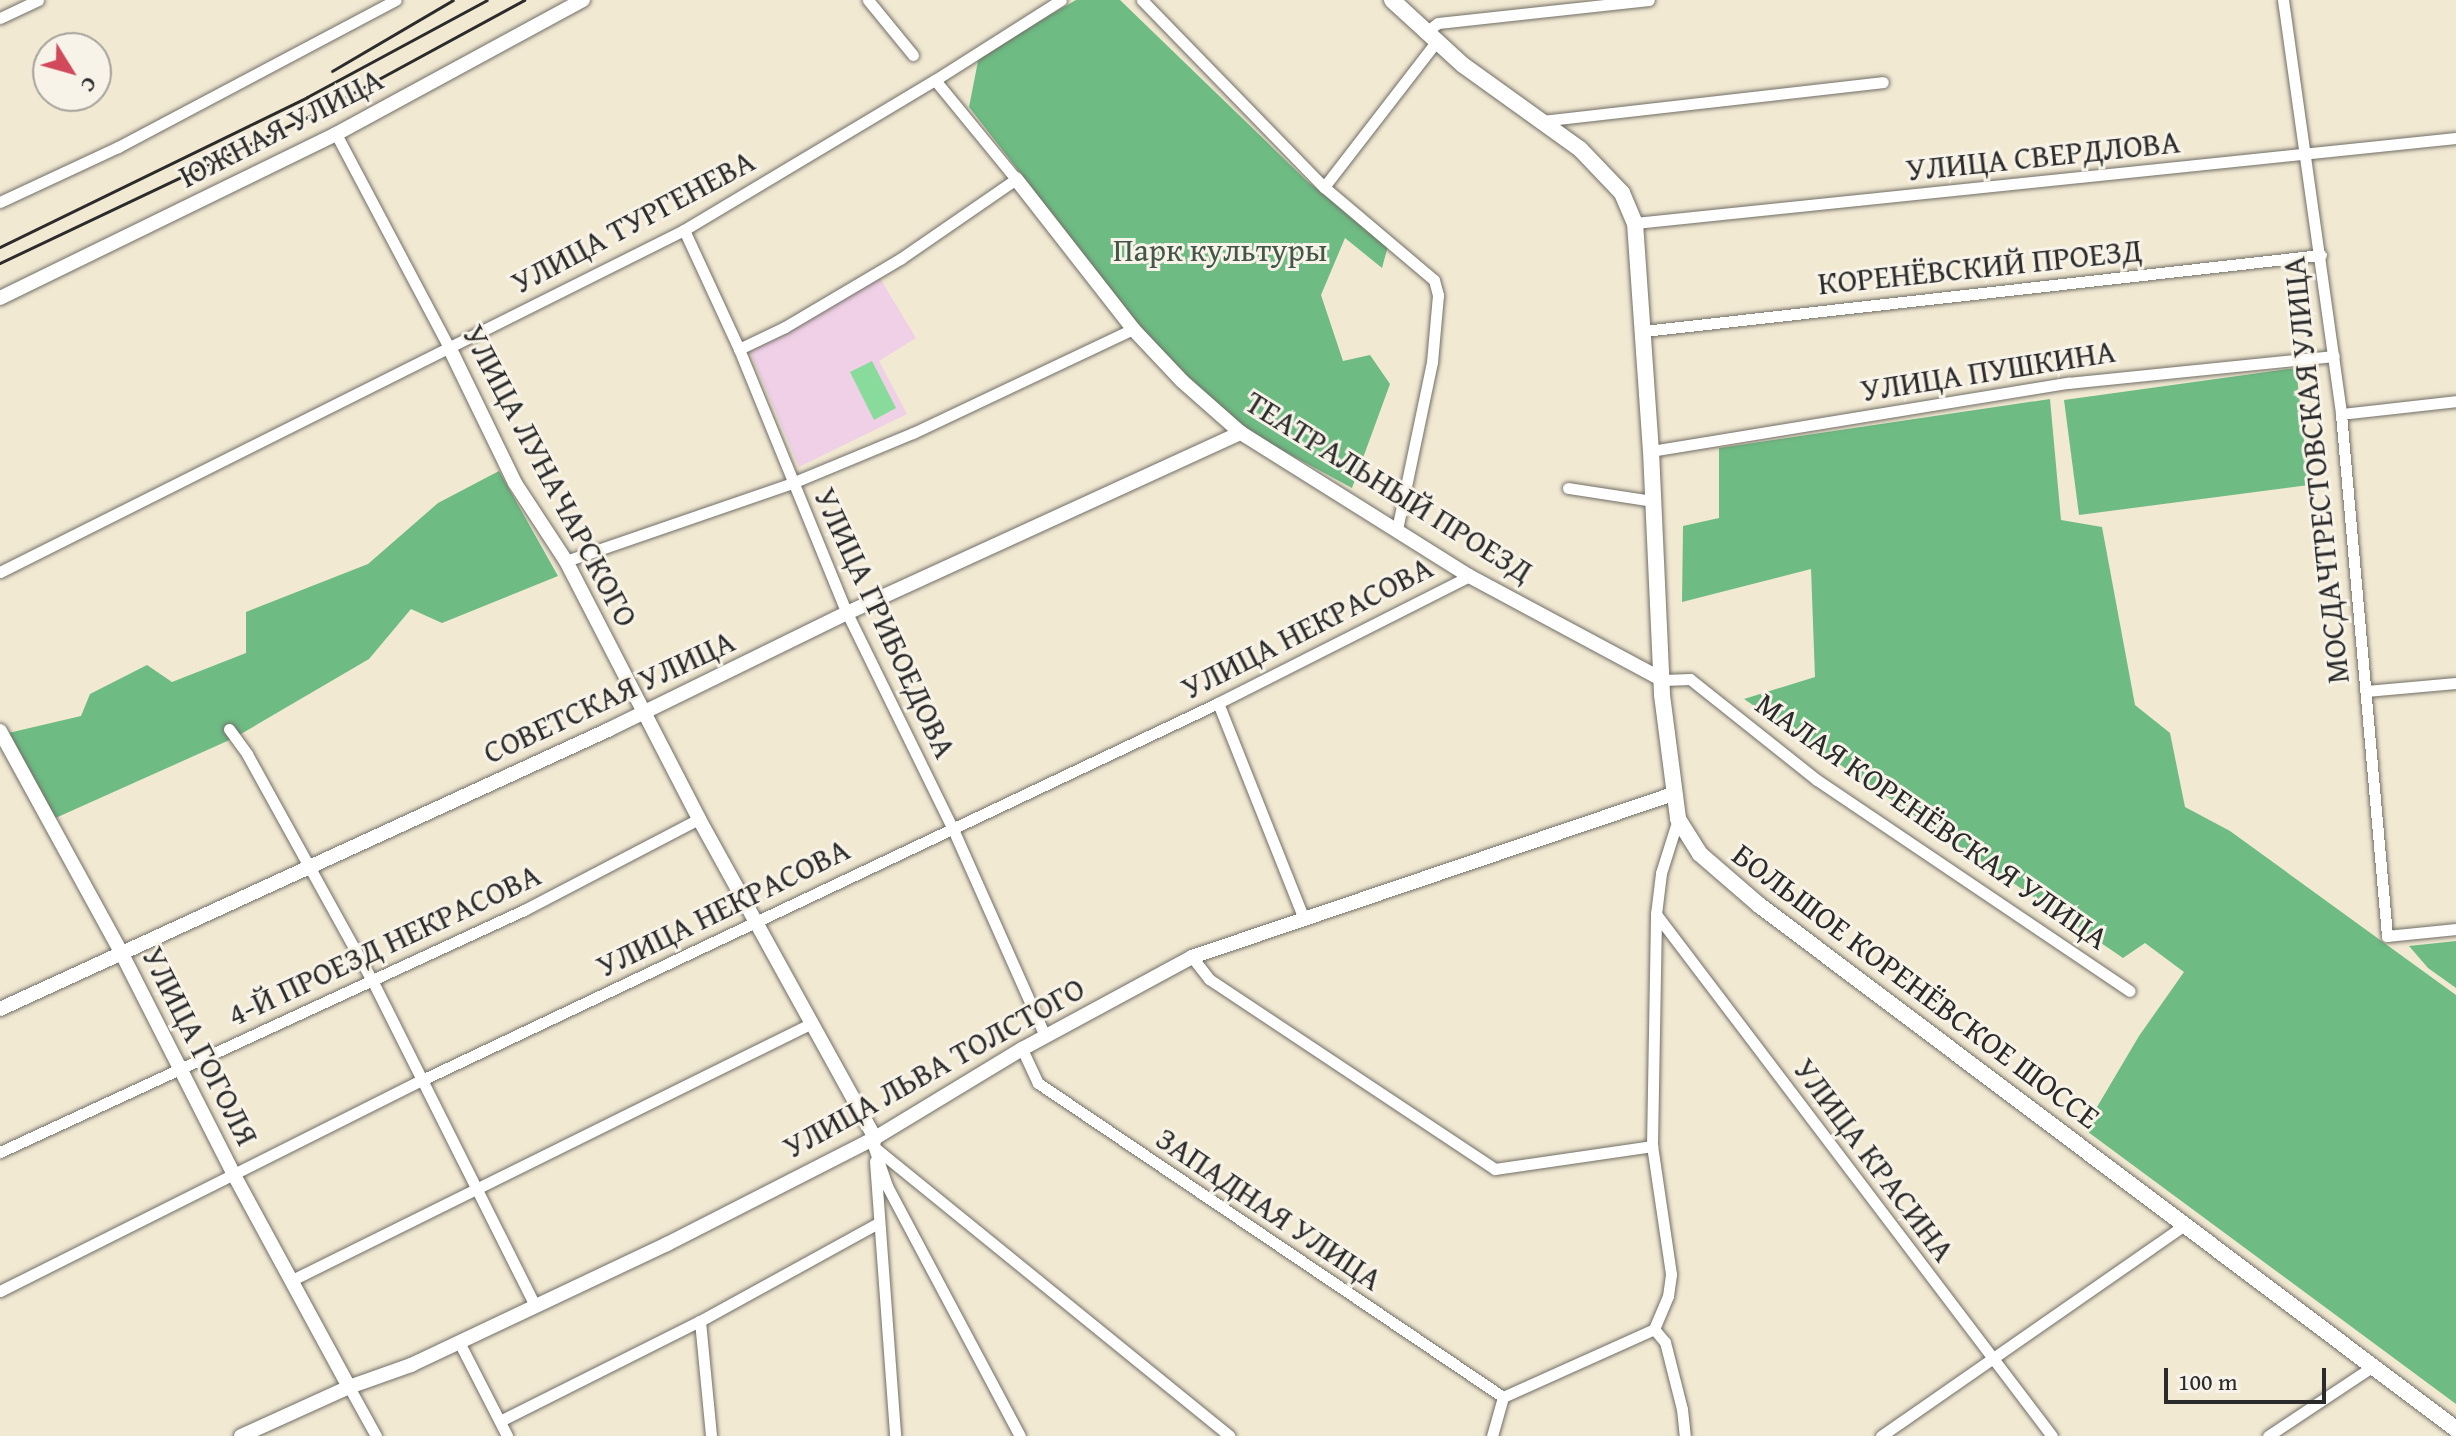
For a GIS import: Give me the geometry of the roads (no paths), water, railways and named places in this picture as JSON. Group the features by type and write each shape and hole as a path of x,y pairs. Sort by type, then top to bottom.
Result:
{"main road":[{"name":"БОЛЬШОЕ КОРЕНЁВСКОЕ ШОССЕ","path":"1392,0 1430,37 1580,149 1622,193 1635,223 1663,680 1673,794 1678,819 1711,866 2456,1429"}],"street":[{"path":"0,18 38,0"},
{"path":"0,202 118,147 396,0"},
{"name":"ЮЖНАЯ УЛИЦА","path":"0,298 336,134 583,0"},
{"path":"868,0 913,55"},
{"name":"УЛИЦА ТУРГЕНЕВА","path":"0,572 684,230 935,80 1061,0"},
{"path":"1142,0 1324,187 1434,280 1438,295 1432,362 1397,530"},
{"path":"1324,187 1438,23 1516,6 1649,0"},
{"name":"МОСДАЧТРЕСТОВСКАЯ УЛИЦА","path":"2283,0 2341,414 2387,936 2456,929"},
{"name":"ТЕАТРАЛЬНЫЙ ПРОЕЗД","path":"935,80 1133,329 1182,381 1241,433 1469,576 1663,680"},
{"path":"1541,121 1883,82"},
{"name":"УЛИЦА ЛУНАЧАРСКОГО","path":"336,134 449,347 515,483 566,561 643,714 758,921 874,1142"},
{"name":"УЛИЦА СВЕРДЛОВА","path":"1635,223 2456,138"},
{"path":"739,349 785,327 900,259 1016,179"},
{"name":"УЛИЦА ГРИБОЕДОВА","path":"684,230 739,349 847,613 952,827 1045,1036"},
{"name":"КОРЕНЁВСКИЙ ПРОЕЗД","path":"1644,331 2321,255"},
{"path":"566,561 792,483 913,433 1133,329"},
{"name":"УЛИЦА ПУШКИНА","path":"1651,451 2068,383 2334,356"},
{"path":"2341,414 2456,401"},
{"name":"СОВЕТСКАЯ УЛИЦА","path":"0,1009 643,714 847,613 1241,433"},
{"path":"1568,488 1653,501"},
{"name":"УЛИЦА НЕКРАСОВА","path":"0,1291 424,1079 1218,703 1469,576"},
{"name":"МАЛАЯ КОРЕНЁВСКАЯ УЛИЦА","path":"1663,680 1690,679 1817,780 2130,991"},
{"path":"2366,691 2456,683"},
{"path":"1218,703 1303,917"},
{"path":"229,729 247,754 373,982 535,1305"},
{"name":"УЛИЦА ГОГОЛЯ","path":"0,731 122,954 234,1175 349,1387"},
{"name":"УЛИЦА ЛЬВА ТОЛСТОГО","path":"241,1436 349,1387 411,1365 874,1142 1022,1049 1192,957 1673,794"},
{"name":"4-Й ПРОЕЗД НЕКРАСОВА","path":"0,1152 373,982 524,910 699,819"},
{"path":"1492,1436 1503,1397 1654,1329 1668,1296 1671,1274 1652,1146 1656,914 1661,873 1678,819"},
{"name":"УЛИЦА КРАСИНА","path":"1656,914 2052,1436"},
{"path":"1192,957 1209,979 1495,1169 1652,1146"},
{"path":"290,1281 812,1023"},
{"name":"ЗАПАДНАЯ УЛИЦА","path":"1022,1049 1038,1083 1503,1397"},
{"path":"874,1142 895,1436"},
{"path":"874,1142 887,1186 1020,1436"},
{"path":"874,1142 1229,1436"},
{"path":"500,1421 700,1321 878,1223"},
{"path":"1881,1436 2185,1225"},
{"path":"700,1321 711,1436"},
{"path":"1654,1329 1665,1342 1682,1409 1685,1436"},
{"path":"459,1342 507,1436"},
{"path":"2268,1436 2372,1367"},
{"path":"349,1387 376,1436"}],"railway":[{"path":"332,71 453,0"},
{"path":"0,247 307,97 487,0"},
{"path":"0,263 316,113 524,0"}],"park label":[{"name":"Парк культуры","path":"1220,250"}]}
